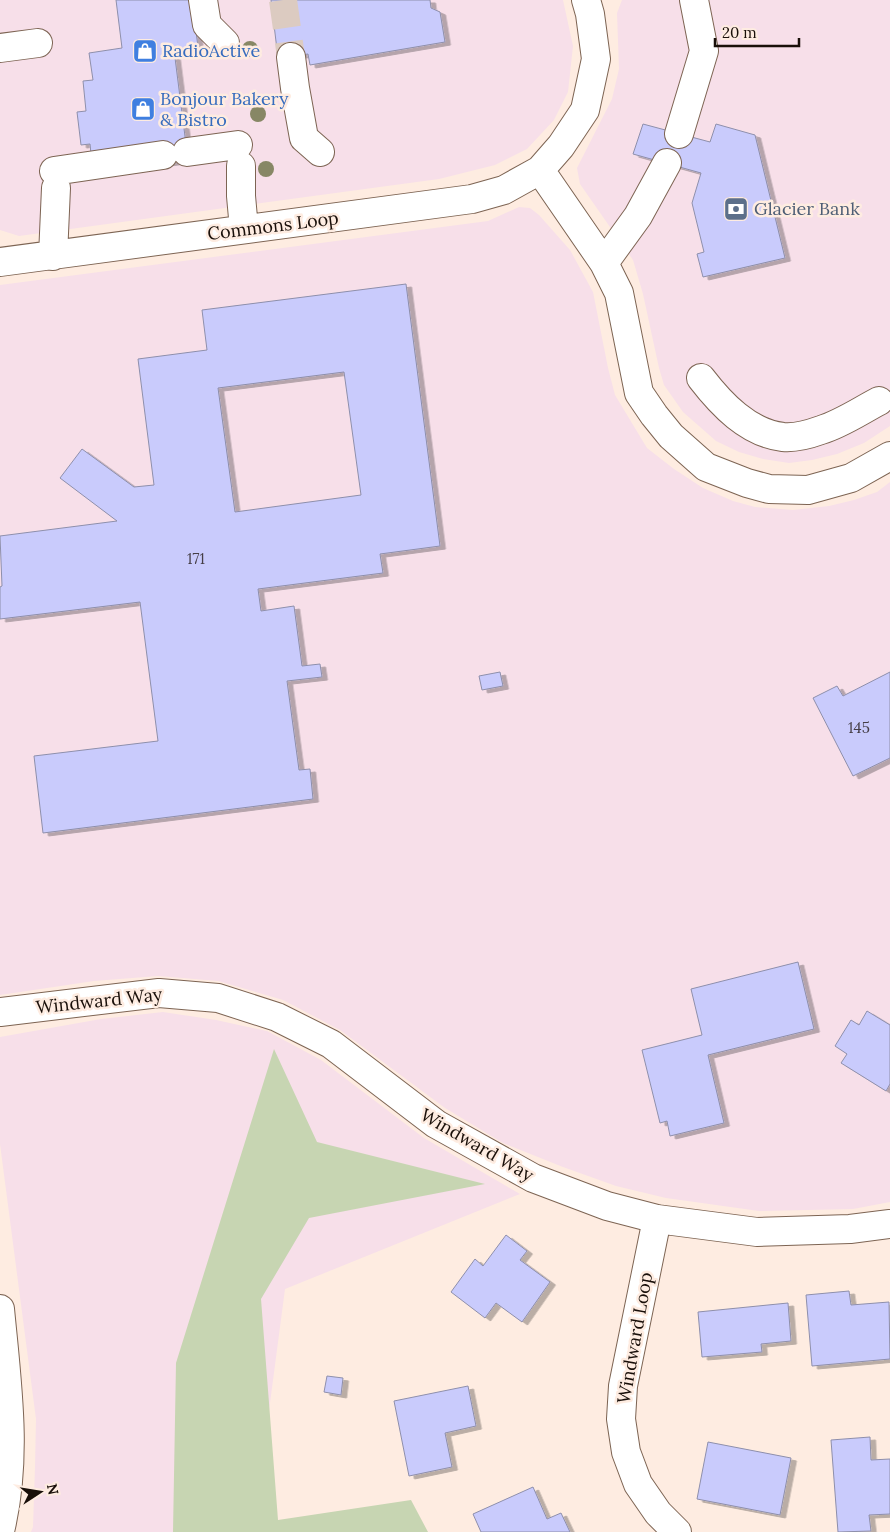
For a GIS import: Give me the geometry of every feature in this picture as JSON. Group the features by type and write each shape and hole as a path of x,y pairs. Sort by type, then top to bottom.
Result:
{"street":[{"path":"204,0 207,25 225,43"},
{"name":"Commons Loop","path":"0,262 472,199 504,190 540,170 561,146 585,110 596,59 590,14 586,0"},
{"path":"679,134 704,52 694,0"},
{"path":"0,48 38,43"},
{"path":"291,57 294,88 304,138 320,152"},
{"path":"53,256 55,179 175,153 240,156 244,229"},
{"path":"604,264 638,216 667,163"},
{"path":"540,170 604,264 619,293 639,393 671,436 706,467 747,483 769,489 808,490 851,478 890,456"},
{"path":"701,378 718,400 748,424 764,432 783,437 793,437 821,430 842,421 879,400"},
{"name":"Windward Way","path":"0,1012 159,993 218,998 277,1017 331,1044 436,1124 533,1178 607,1206 658,1219 757,1232 850,1229 890,1224"},
{"name":"Windward Loop","path":"658,1219 623,1386 621,1419 626,1452 638,1484 658,1513 677,1532"},
{"path":"0,1309 10,1415 8,1485 0,1531"}],"shaded area":[{"path":"0,0 563,0 573,46 568,92 554,120 527,149 495,165 439,179 19,236 0,230"},
{"path":"622,0 890,0 890,426 864,443 837,454 812,460 789,463 763,459 739,452 716,441 683,412 664,385 643,294 633,260 580,184 577,168 612,99 619,69 617,13"},
{"path":"519,207 530,208 539,215 570,250 593,292 615,395 647,448 674,469 703,488 733,501 755,507 793,510 829,506 854,500 877,492 890,482 890,1202 853,1209 759,1211 666,1198 616,1186 503,1143 445,1108 340,1030 283,1000 218,981 158,976 94,981 0,995 0,285 488,221"},
{"path":"163,1012 216,1020 267,1031 321,1060 424,1138 520,1194 285,1289 253,1532 31,1532 33,1527 36,1419 0,1144 0,1037 101,1019"}],"green space":[{"path":"274,1049 317,1142 485,1184 309,1218 261,1299 278,1520 411,1500 428,1532 173,1532 176,1363"}],"building":[{"path":"116,0 192,0 198,47 174,50 188,160 165,163 91,154 90,144 81,145 77,112 86,111 83,81 93,80 89,53 122,48"},
{"path":"271,0 430,0 431,8 440,12 445,42 310,65 308,54 278,58"},
{"path":"643,124 710,142 716,124 755,135 785,258 703,277 697,254 704,252 692,203 701,173 633,154"},
{"path":"406,284 440,546 380,554 383,573 258,589 261,611 294,606 302,666 320,664 322,677 287,681 299,770 310,769 313,799 43,833 34,756 158,741 140,602 0,619 0,587 2,586 0,536 117,521 60,478 82,449 134,487 154,485 138,359 207,350 202,310","holes":["344,372 361,495 235,512 218,388"]},
{"path":"500,672 503,686 482,690 479,676"},
{"path":"890,672 890,758 853,776 813,698 837,686 843,696"},
{"path":"798,962 814,1029 708,1055 724,1123 670,1136 667,1121 660,1123 642,1050 702,1035 691,989"},
{"path":"867,1011 890,1025 890,1084 886,1091 841,1063 847,1054 835,1046 851,1020 859,1025"},
{"path":"506,1235 527,1251 520,1260 550,1282 522,1322 496,1303 485,1318 451,1292 475,1259 483,1266"},
{"path":"849,1291 851,1305 889,1302 890,1359 812,1366 806,1295"},
{"path":"788,1303 791,1341 761,1344 762,1352 702,1357 698,1312"},
{"path":"327,1376 343,1378 341,1395 324,1392"},
{"path":"468,1386 476,1426 445,1433 452,1467 409,1476 394,1401"},
{"path":"870,1437 871,1460 890,1459 890,1514 869,1515 871,1531 838,1532 831,1440"},
{"path":"708,1442 791,1458 780,1515 697,1499"},
{"path":"533,1487 547,1519 561,1513 570,1532 481,1532 473,1514"}],"tunnel":[{"path":"283,0 291,57"}],"place":[{"name":"RadioActive","path":"145,51"},
{"name":"Bonjour Bakery & Bistro","path":"143,109"},
{"name":"Glacier Bank","path":"736,209"}]}
